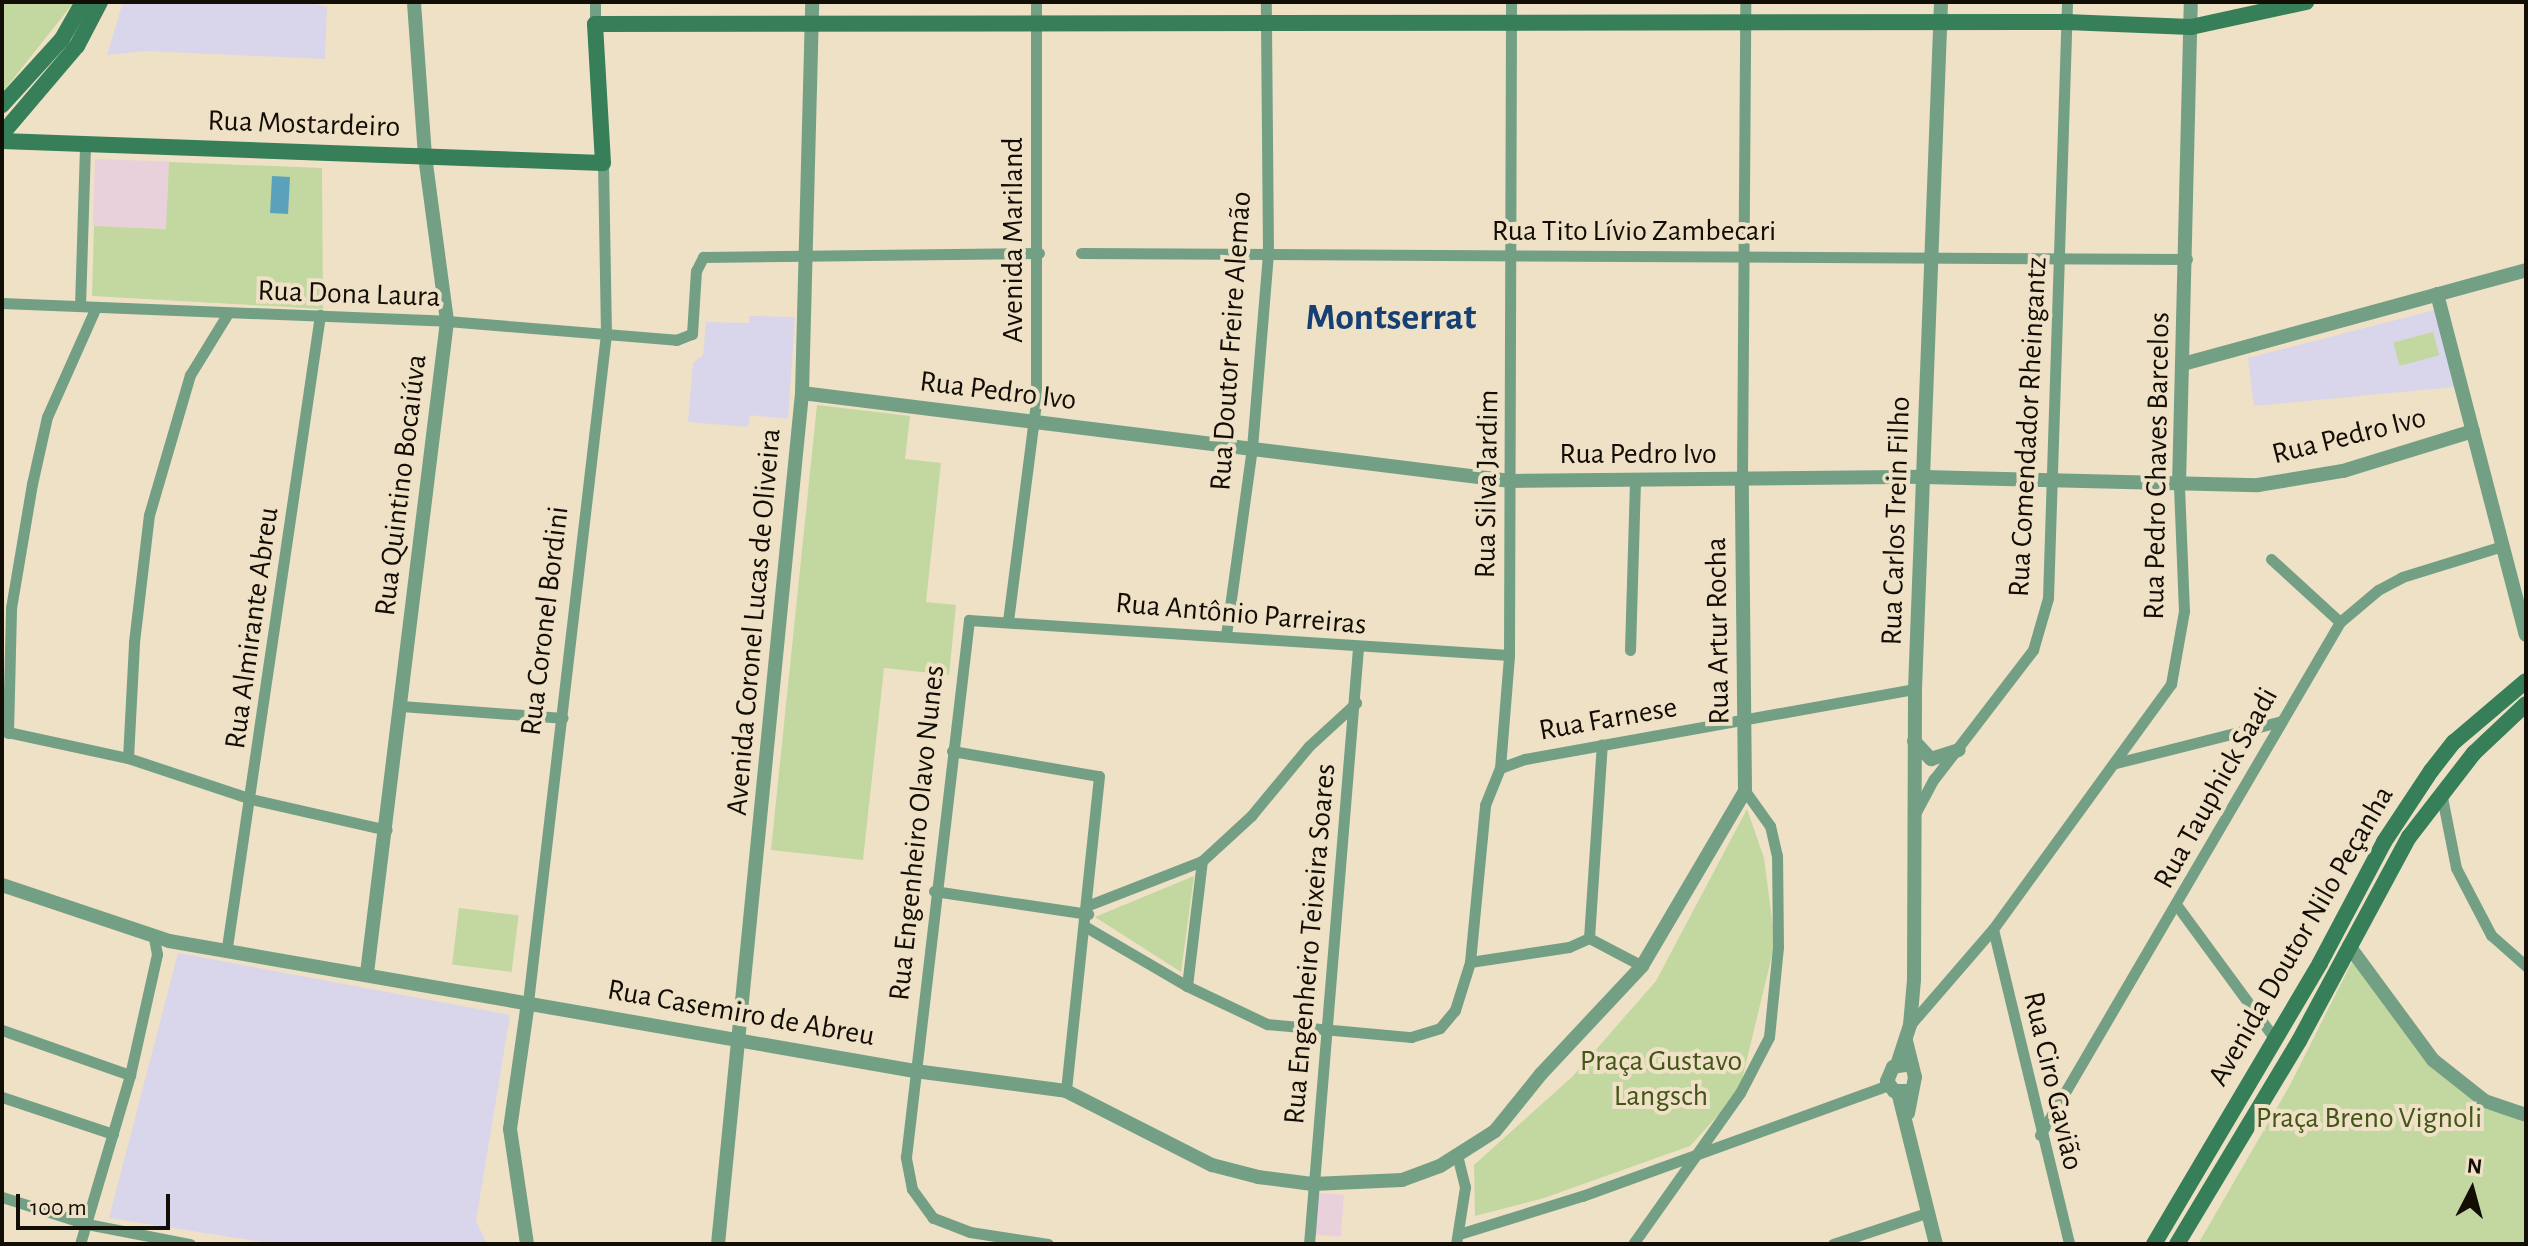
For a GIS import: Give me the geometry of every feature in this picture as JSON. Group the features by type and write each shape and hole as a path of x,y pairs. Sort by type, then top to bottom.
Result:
{"main road":[{"path":"2,105 62,39 83,2"},
{"path":"2,134 77,46 100,2"},
{"path":"595,24 2066,22 2191,27 2306,2"},
{"name":"Rua Coronel Bordini","path":"595,24 603,163"},
{"name":"Rua Mostardeiro","path":"2,141 603,163"},
{"name":"Avenida Doutor Nilo Peçanha","path":"2154,1244 2408,806 2454,742 2526,681"},
{"name":"Avenida Doutor Nilo Peçanha","path":"2177,1244 2299,1041 2376,889 2441,792 2526,704"},
{"path":"2408,806 2430,785 2441,792"},
{"path":"2348,909 2344,937 2349,946"}],"street":[{"name":"Rua Quintino Bocaiúva","path":"367,973 387,830 447,321 425,156 414,2"},
{"name":"Rua Coronel Bordini","path":"595,2 595,24"},
{"name":"Avenida Coronel Lucas de Oliveira","path":"718,1244 802,393 812,2"},
{"name":"Avenida Mariland","path":"1008,621 1033,422 1039,253 1036,2"},
{"name":"Rua Doutor Freire Alemão","path":"1226,635 1252,448 1268,253 1266,2"},
{"name":"Rua Silva Jardim","path":"1086,927 1250,1019 1411,1037 1440,1028 1455,1010 1470,962 1485,805 1500,768 1509,655 1513,255 1511,2"},
{"name":"Rua Artur Rocha","path":"1745,2 1742,480 1745,791"},
{"name":"Rua Carlos Trein Filho","path":"1898,1079 1912,1003 1915,689 1941,2"},
{"name":"Rua Comendador Rheingantz","path":"1915,814 2033,650 2048,598 2067,2"},
{"name":"Rua Pedro Chaves Barcelos","path":"1910,1025 1993,929 2171,684 2184,611 2179,485 2191,2"},
{"path":"80,306 85,144"},
{"name":"Rua Coronel Bordini","path":"527,1244 510,1129 563,718 606,334 603,163"},
{"path":"805,252 1039,253"},
{"name":"Rua Dona Laura","path":"2,303 447,321 676,340 692,334 696,271 703,257 805,252"},
{"name":"Rua Tito Lívio Zambecari","path":"1081,253 2187,259"},
{"path":"2183,364 2526,270"},
{"path":"2437,294 2526,635"},
{"path":"96,307 47,417 32,484 11,608 5,732 128,758 251,799 387,830"},
{"path":"128,758 134,642 149,515 190,375 228,313"},
{"name":"Rua Almirante Abreu","path":"227,947 320,315"},
{"name":"Rua Pedro Ivo","path":"802,393 1511,481 1924,477 2054,483 2258,485 2343,471 2473,431"},
{"path":"1630,650 1635,481"},
{"name":"Rua Tauphick Saadi","path":"2040,1135 2178,907 2340,622 2378,590 2402,577 2503,546"},
{"path":"2271,559 2340,622"},
{"name":"Rua Antônio Parreiras","path":"969,620 1226,635 1358,648 1509,655"},
{"name":"Rua Engenheiro Olavo Nunes","path":"969,620 934,891 906,1157 912,1189 933,1218 970,1232 1046,1244"},
{"name":"Rua Engenheiro Teixeira Soares","path":"1309,1244 1323,1029 1356,703 1358,648"},
{"name":"Rua Farnese","path":"1500,768 1602,744 1915,689"},
{"path":"934,891 1088,910 1202,861 1251,816 1309,746 1356,703"},
{"path":"401,706 563,718"},
{"path":"2116,763 2282,721"},
{"path":"1914,740 1931,759 1959,750"},
{"path":"1589,938 1602,744"},
{"path":"952,751 1099,776 1088,910 1066,1091"},
{"path":"1633,1244 1695,1156 1740,1093 1769,1037 1778,947 1777,856 1770,826 1745,791 1642,966 1541,1074 1495,1131 1457,1154 1465,1187 1458,1239 1695,1156 1898,1079 1936,1244"},
{"path":"2441,792 2445,825 2456,868 2491,935 2526,966"},
{"path":"2423,817 2445,825"},
{"path":"1187,986 1202,861"},
{"name":"Rua Casemiro de Abreu","path":"2,885 162,940 227,947 915,1071 1066,1091 1212,1165 1313,1184 1402,1180 1457,1154"},
{"path":"2178,907 2275,1039"},
{"name":"Rua Ciro Gavião","path":"1993,929 2040,1135 2069,1244"},
{"path":"1470,962 1569,947 1589,938"},
{"path":"1589,938 1642,966"},
{"path":"80,1244 130,1075 162,940"},
{"path":"2349,946 2433,1060 2485,1101 2526,1115"},
{"name":"Rua Pedro Chaves Barcelos","path":"1912,1003 1934,994"},
{"path":"2,1030 130,1075"},
{"path":"2,1097 113,1134"},
{"path":"2,1197 87,1224 190,1244"},
{"path":"1833,1244 1929,1212"}],"shaded area":[{"path":"123,2 308,2 327,7 325,59 146,51 107,55"},
{"path":"95,159 169,162 167,229 93,226"},
{"path":"2435,310 2454,387 2254,406 2248,358"},
{"path":"749,316 795,317 788,419 750,415 748,427 688,422 693,363 703,355 706,322 749,323"},
{"path":"178,953 510,1015 476,1221 487,1244 276,1244 109,1218"},
{"path":"1318,1193 1344,1195 1341,1237 1315,1235"}],"green space":[{"path":"2,2 74,2 2,93"},
{"path":"169,162 322,168 323,309 92,296 94,226 166,229"},
{"path":"2433,332 2439,355 2400,366 2393,343"},
{"path":"817,405 910,416 905,459 941,463 926,602 956,605 949,675 884,668 863,860 771,850"},
{"name":"Praça Gustavo Langsch","path":"1747,809 1764,858 1775,943 1739,1092 1690,1146 1544,1198 1475,1216 1474,1165 1572,1077 1656,981"},
{"path":"1194,876 1181,972 1095,917"},
{"path":"459,908 519,915 512,972 452,965"},
{"name":"Praça Breno Vignoli","path":"2354,958 2437,1070 2526,1124 2526,1244 2198,1244 2290,1085"}],"water":[{"path":"272,176 290,177 288,214 270,213"}],"district":[{"name":"Montserrat","path":"1391,319"}]}
